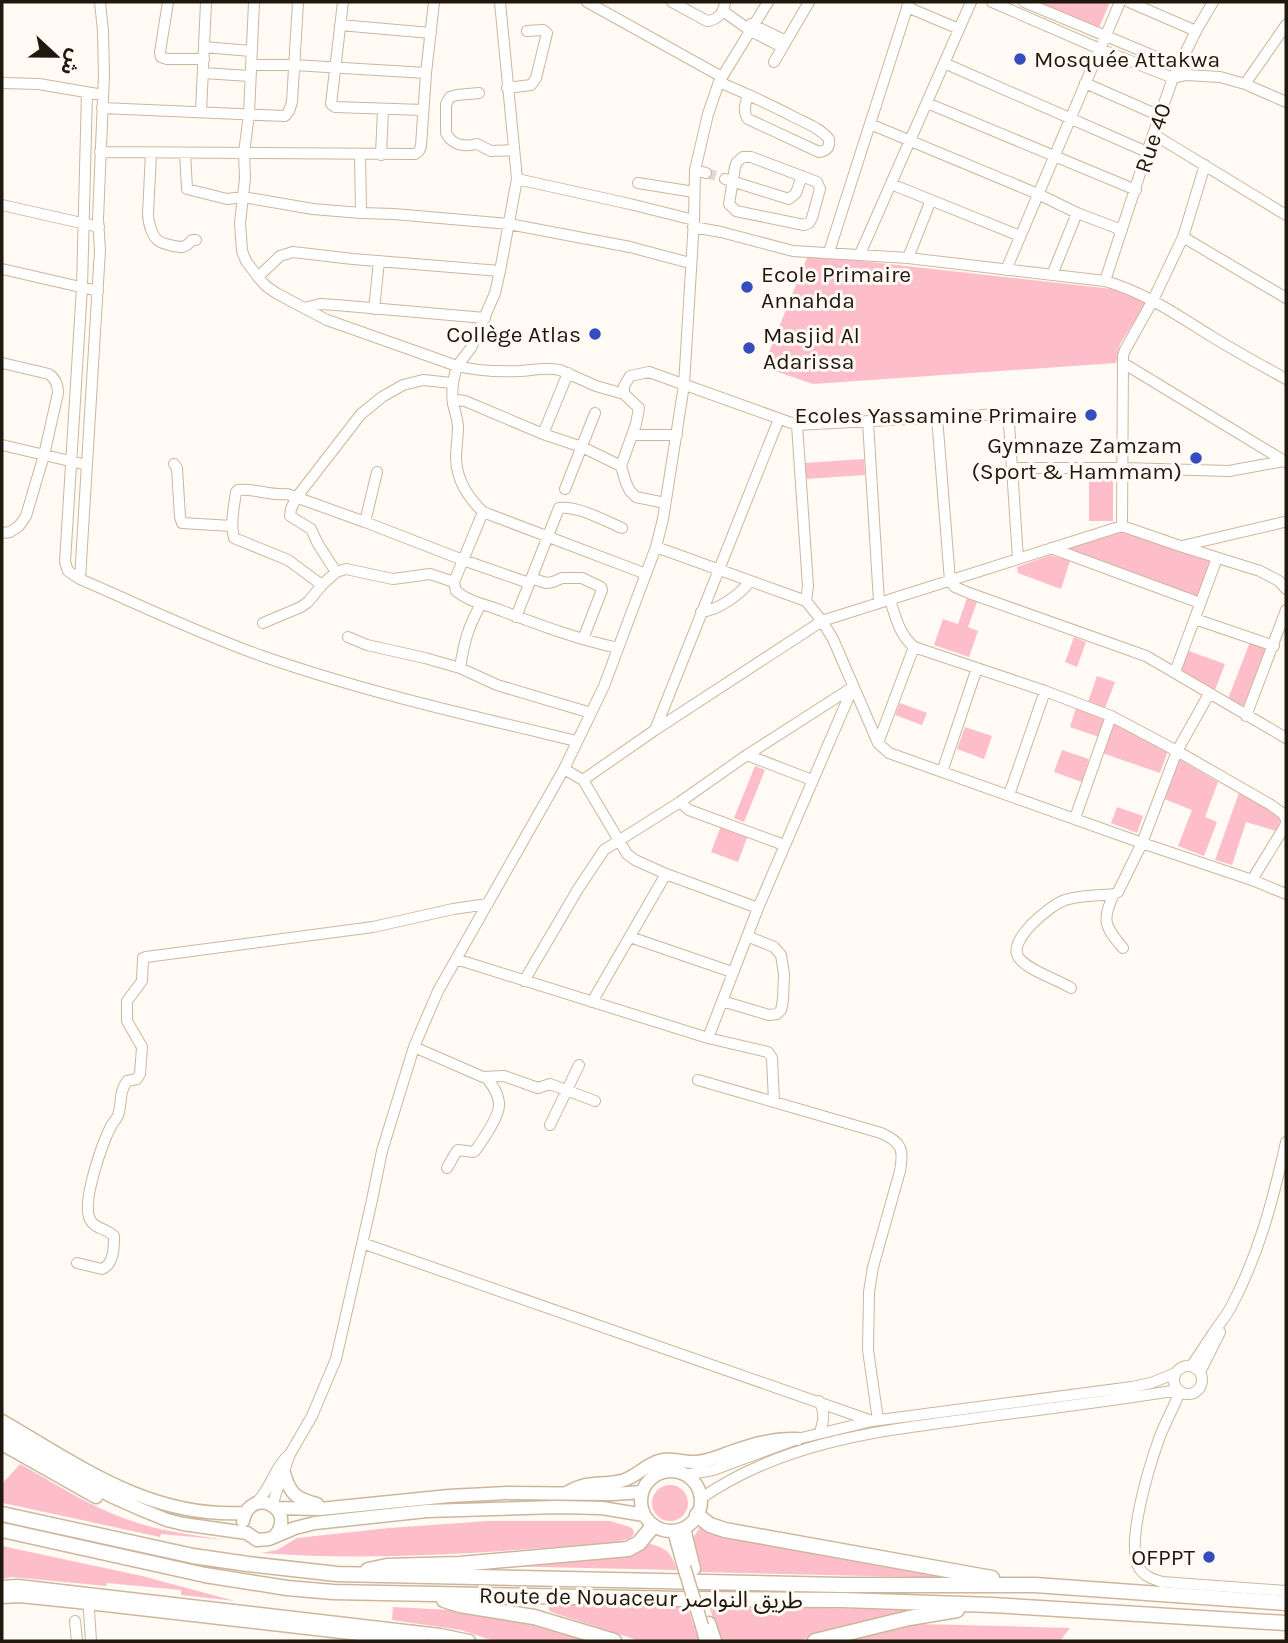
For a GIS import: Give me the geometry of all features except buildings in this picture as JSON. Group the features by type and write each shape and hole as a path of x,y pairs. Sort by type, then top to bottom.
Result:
{"highway":[{"name":"Route de Nouaceur طريق النواصر","path":"2,1514 192,1556 295,1571 355,1575 828,1584 1035,1585 1286,1603"},
{"path":"697,1515 710,1525 725,1530 1035,1585"},
{"path":"355,1575 387,1566 460,1564 628,1549 639,1543 648,1520"},
{"name":"Route de Nouaceur طريق النواصر","path":"2,1530 205,1575 333,1592 842,1600 992,1605 1286,1623"},
{"path":"426,1594 453,1603 534,1617 614,1641"},
{"path":"815,1641 909,1618 992,1605"}],"main road":[{"path":"2,1421 104,1480 140,1496 197,1512 244,1513"},
{"path":"2,1433 111,1496 167,1520"},
{"path":"565,1494 589,1483 623,1481 661,1461 673,1459 697,1462 766,1441 797,1439"},
{"path":"2,1444 117,1507 137,1514 196,1526 247,1533 263,1541 314,1523 427,1511 557,1507 602,1508 648,1520 666,1531 679,1530 692,1523 697,1515 700,1499 696,1485 685,1475 674,1471 657,1474 648,1482 640,1499 648,1520"},
{"path":"284,1473 289,1488 299,1499 334,1507"},
{"path":"247,1533 243,1521 244,1513 256,1503 265,1502 275,1507 305,1509 449,1496 642,1492"},
{"path":"275,1507 280,1514 281,1526 275,1536"},
{"path":"679,1530 706,1625 715,1641"},
{"path":"2,1587 18,1586 88,1598 420,1641"},
{"path":"2,1597 88,1598 440,1635 469,1641"},
{"path":"706,1625 706,1641"}],"street":[{"path":"80,579 100,241 104,53 100,2"},
{"path":"168,2 161,57 204,59"},
{"path":"201,112 206,2"},
{"path":"254,2 249,114 244,153 245,178 240,223 242,251 258,277 276,293 327,320 457,366 507,372 551,368 624,394 639,408 633,435 621,466 626,483 636,497 665,503"},
{"path":"102,108 281,116 287,114 292,102 298,2"},
{"path":"343,2 330,101 332,106 423,110"},
{"path":"100,152 360,155 417,153 421,146 434,2"},
{"path":"500,2 517,179 495,293 471,348 457,366 452,383 458,424 458,472 465,492 483,512 646,574"},
{"path":"587,2 720,80 822,132 829,139 828,148 819,152 748,119 744,110 748,95"},
{"path":"672,2 707,21 717,18 724,6 740,22 784,44"},
{"path":"275,1507 275,1496 290,1454 312,1416 333,1369 382,1151 414,1047 438,991 564,769 604,686 656,547 684,385 695,170 703,130 720,80 768,2"},
{"path":"774,62 808,2"},
{"path":"860,254 971,2"},
{"path":"992,2 1173,78 1186,75 1220,77 1245,84 1286,102"},
{"path":"1024,2 1178,66 1186,75"},
{"path":"1006,270 1120,2"},
{"path":"1129,2 1196,31"},
{"name":"Rue 40","path":"1105,281 1173,78 1213,2"},
{"path":"829,252 908,4 959,29"},
{"path":"1245,84 1286,25"},
{"path":"340,26 431,33"},
{"path":"507,88 531,85 536,79 547,33 543,30 527,32"},
{"path":"204,47 251,51"},
{"path":"944,63 1147,152"},
{"path":"203,73 294,65 426,73"},
{"path":"2,83 39,84 103,95"},
{"path":"1085,83 1160,116"},
{"path":"87,92 82,287 65,562 68,571 80,579 216,639 328,678 432,707 577,741"},
{"path":"479,93 450,97 446,104 448,137 465,147 477,144 491,152 513,150"},
{"path":"927,103 1136,190"},
{"path":"381,155 383,109"},
{"path":"870,124 1122,230"},
{"path":"1153,134 1286,215"},
{"path":"151,153 148,219 157,240 183,247 196,240"},
{"path":"185,153 186,187 227,199 243,197 313,209 509,224 619,245 691,263"},
{"path":"360,155 361,213"},
{"path":"743,157 802,176 817,182 820,189 812,219 804,225 736,211 729,204 729,180 737,162 743,157"},
{"path":"1122,526 1122,363 1125,349 1153,300 1183,237 1205,165"},
{"path":"695,170 706,173"},
{"path":"729,180 789,199 796,193 802,176"},
{"path":"517,179 631,204 793,251 908,258 1105,281 1153,300 1231,349 1286,379"},
{"path":"638,183 694,192"},
{"path":"891,184 1020,236"},
{"path":"908,258 931,200"},
{"path":"2,205 99,227"},
{"path":"1052,275 1077,213"},
{"path":"1183,237 1286,298"},
{"path":"258,277 280,256 293,252 500,271"},
{"path":"374,309 379,261"},
{"path":"2,269 98,291"},
{"path":"304,308 328,304 485,318"},
{"path":"2,363 49,374 58,386 44,455 26,516 19,526 10,532 2,533"},
{"path":"1122,363 1285,462"},
{"path":"624,394 627,379 642,372 656,373 797,425 999,414 1006,417 1009,423 1018,559"},
{"path":"543,434 568,373"},
{"path":"337,572 311,529 290,516 296,498 361,414 382,397 402,385 423,380 452,383"},
{"path":"453,402 465,401 543,434 582,447 621,466"},
{"path":"565,489 595,413"},
{"path":"937,417 950,581 953,585 961,591 1146,656 1286,738"},
{"path":"655,730 779,419"},
{"path":"868,422 884,601 905,639 914,647 1111,716 1271,805 1282,813 1286,820 1285,826 1252,880"},
{"path":"797,425 808,586 806,601"},
{"path":"633,435 677,435"},
{"path":"2,445 87,465"},
{"path":"1012,468 1229,471 1285,462"},
{"path":"174,464 177,468 182,523 232,526"},
{"path":"365,522 377,472"},
{"path":"322,584 288,560 234,538 232,526 238,490 287,494 463,560 530,581 546,583 562,578 582,578 601,587 583,639"},
{"path":"516,617 559,508 575,509 622,528"},
{"path":"483,512 454,582 460,595 516,617 618,648"},
{"path":"1180,546 1284,523"},
{"path":"583,780 822,621 1122,526 1268,575 1284,587 1286,571"},
{"path":"656,547 806,601 833,639 878,743 889,753 1286,894"},
{"path":"1051,548 1200,603"},
{"path":"1175,672 1217,558"},
{"path":"263,623 301,607 313,597 322,584 337,572 346,569 397,579 430,575 454,582"},
{"path":"701,612 718,606 744,589 750,581"},
{"path":"460,668 463,646 481,604"},
{"path":"1246,716 1286,610"},
{"path":"1195,618 1274,646"},
{"path":"348,637 367,646 460,668 496,685 590,713"},
{"path":"878,743 914,647"},
{"path":"942,772 977,668"},
{"path":"524,981 604,850 853,687"},
{"path":"708,1038 784,845 853,687"},
{"path":"1009,795 1045,691"},
{"path":"1123,947 1107,928 1106,913 1142,843 1177,751 1209,694"},
{"path":"1076,818 1111,716"},
{"path":"747,755 812,780"},
{"path":"564,769 583,780 627,854 635,860 758,908"},
{"path":"680,802 689,810 784,845"},
{"path":"592,1002 666,874"},
{"path":"1071,988 1020,960 1016,952 1019,940 1043,915 1064,900 1114,894"},
{"path":"77,1263 102,1269 111,1261 114,1236 93,1225 89,1218 88,1204 95,1169 109,1130 119,1114 121,1090 127,1081 136,1079 140,1074 142,1047 127,1021 127,1001 142,981 143,958 373,927 488,904"},
{"path":"722,1001 769,1015 777,1014 782,1006 784,974 781,955 774,947 747,936"},
{"path":"629,937 732,972"},
{"path":"456,959 708,1038 768,1052 771,1054 774,1102"},
{"path":"414,1047 487,1078 504,1076 536,1088 550,1084 595,1101"},
{"path":"550,1125 579,1065"},
{"path":"447,1168 458,1150 475,1151 497,1114 500,1105 487,1078"},
{"path":"698,1080 881,1133 899,1145 903,1155 900,1171 873,1267 869,1292 868,1350 875,1420"},
{"path":"1195,1369 1219,1334 1221,1324 1263,1234 1286,1142"},
{"path":"362,1243 875,1420"},
{"path":"685,1475 713,1470 820,1432 875,1420 1132,1387 1151,1383 1176,1373 1183,1367 1195,1369"},
{"path":"700,1499 761,1464 821,1444 892,1429 1197,1390 1201,1384 1195,1369"},
{"path":"1176,1373 1174,1383 1183,1391"},
{"path":"1183,1391 1160,1436 1139,1514 1134,1552 1140,1570 1146,1577 1162,1582 1286,1591"},
{"path":"819,1401 824,1413 820,1432"},
{"path":"256,1503 267,1490 280,1463 290,1454"},
{"path":"88,1598 91,1641"},
{"path":"75,1621 77,1641"}],"shaded area":[{"path":"1035,2 1110,2 1098,30"},
{"path":"808,255 1113,289 1146,303 1120,344 1116,363 813,384 763,367"},
{"path":"864,459 865,475 806,479 805,463"},
{"path":"1089,475 1113,475 1113,521 1089,521"},
{"path":"1123,531 1211,560 1198,598 1066,549"},
{"path":"1050,555 1070,561 1061,589 1018,573 1017,567"},
{"path":"967,598 977,602 968,627 978,631 969,657 934,645 943,619 958,624"},
{"path":"1074,637 1086,642 1077,667 1065,662"},
{"path":"1250,642 1268,649 1244,706 1228,699"},
{"path":"1186,650 1225,664 1215,690 1181,671"},
{"path":"1097,676 1115,682 1105,708 1088,702"},
{"path":"900,703 927,713 922,725 895,715"},
{"path":"1076,708 1105,718 1099,737 1070,727"},
{"path":"1113,722 1168,751 1160,773 1102,753"},
{"path":"965,727 992,736 984,759 957,749"},
{"path":"1062,750 1089,759 1082,782 1054,772"},
{"path":"1179,759 1218,782 1205,817 1217,822 1204,856 1178,846 1192,810 1164,799"},
{"path":"755,766 765,770 744,822 734,818"},
{"path":"1239,793 1282,817 1276,831 1246,822 1232,865 1215,860"},
{"path":"1117,807 1143,816 1137,833 1111,823"},
{"path":"721,826 748,835 738,862 711,852"},
{"path":"20,1464 112,1514 163,1530 226,1540 161,1534 160,1537 3,1503 2,1484"},
{"path":"670,1485 683,1490 688,1503 683,1516 670,1521 657,1516 652,1503 657,1490"},
{"path":"488,1521 610,1521 630,1527 634,1534 629,1539 609,1543 435,1555 304,1556 261,1553 277,1550 297,1538"},
{"path":"700,1527 713,1534 957,1578 699,1572 691,1541"},
{"path":"648,1543 667,1551 677,1570 497,1566"},
{"path":"2,1546 142,1576 235,1601 181,1595 181,1590 107,1583 106,1586 12,1577 2,1579"},
{"path":"551,1603 687,1605 699,1641 640,1641 551,1612 548,1608"},
{"path":"709,1606 918,1610 797,1641 721,1641"},
{"path":"393,1607 515,1616 604,1641 494,1641 461,1630 392,1620"},
{"path":"919,1624 1070,1628 1060,1641 847,1641"}],"tunnel":[{"path":"706,173 725,179"}],"place":[{"name":"Mosquée Attakwa","path":"1020,59"},
{"name":"Ecole Primaire Annahda","path":"747,287"},
{"name":"Collège Atlas","path":"595,334"},
{"name":"Masjid Al Adarissa","path":"749,348"},
{"name":"Ecoles Yassamine Primaire","path":"1091,415"},
{"name":"Gymnaze Zamzam (Sport & Hammam)","path":"1196,458"},
{"name":"OFPPT","path":"1209,1557"}]}
